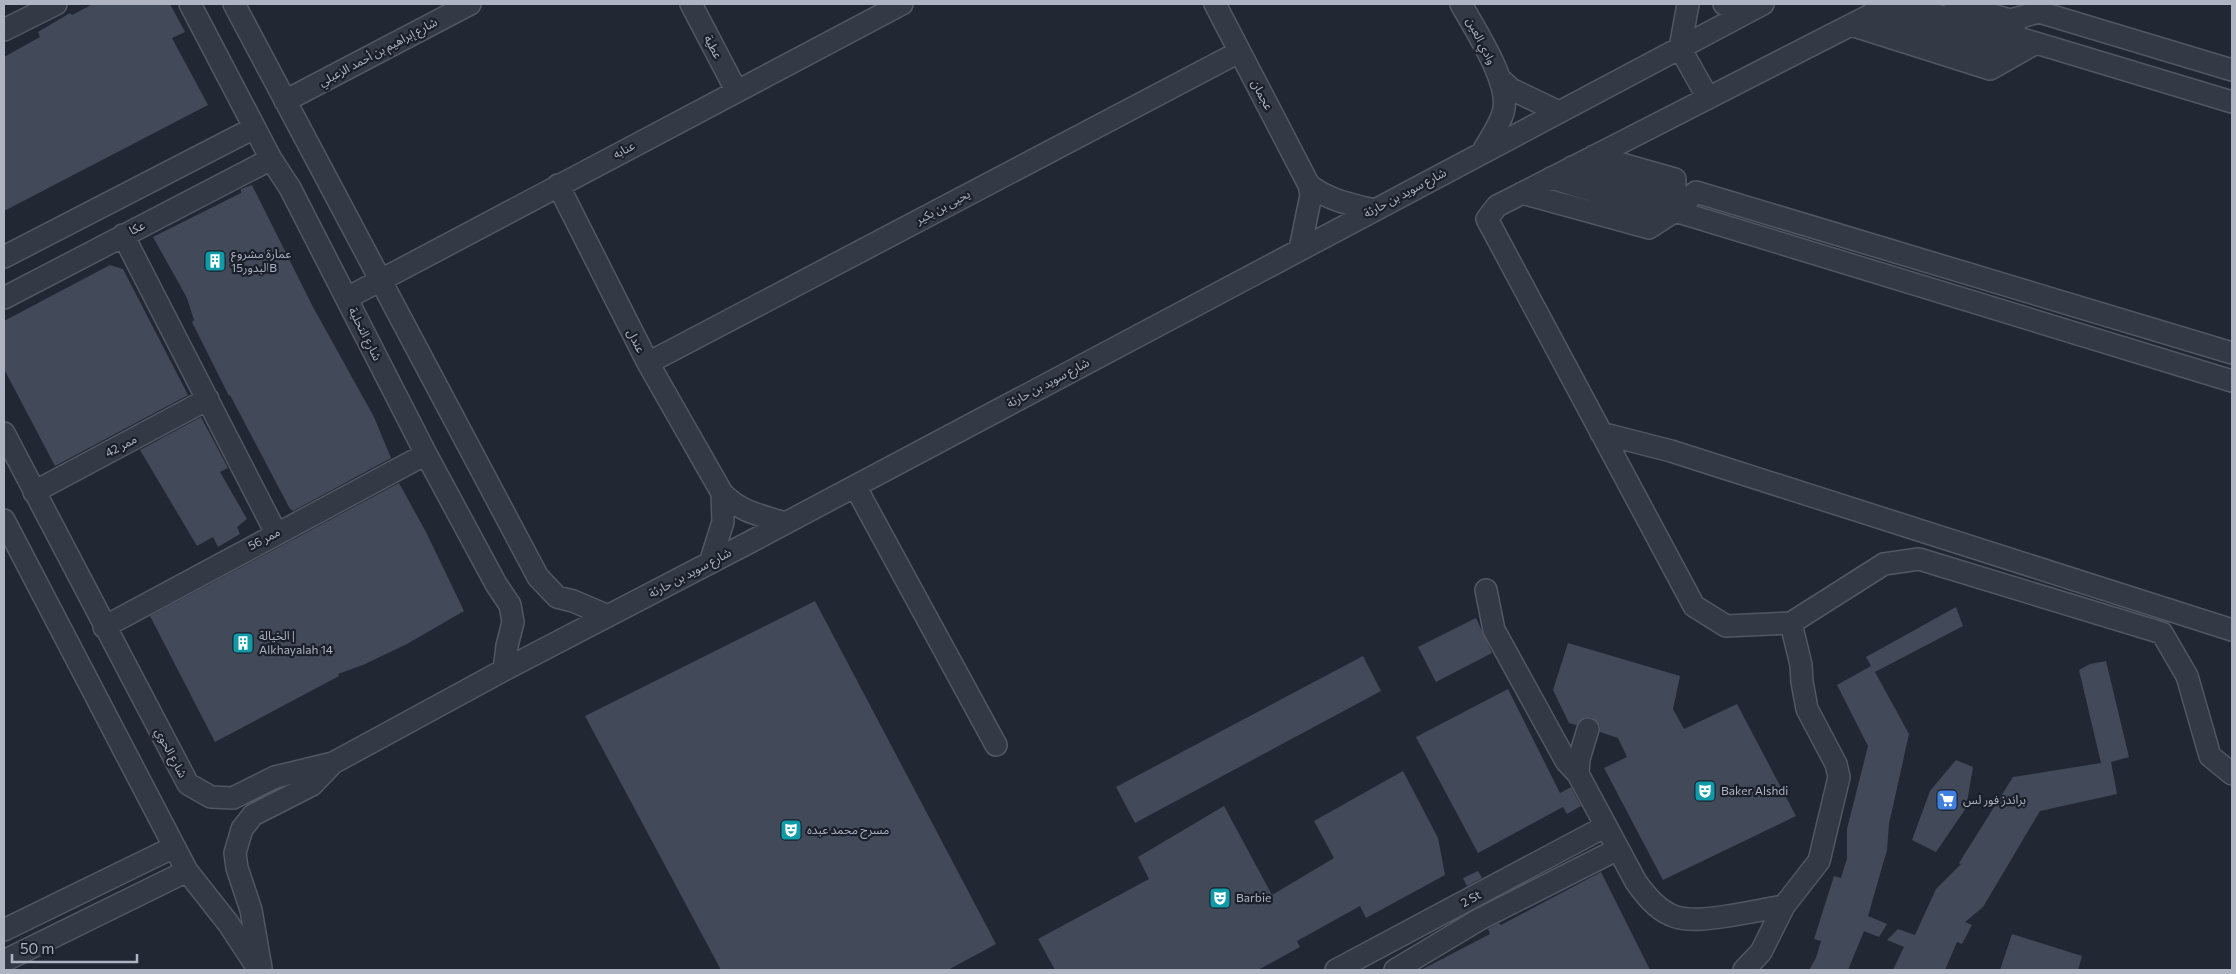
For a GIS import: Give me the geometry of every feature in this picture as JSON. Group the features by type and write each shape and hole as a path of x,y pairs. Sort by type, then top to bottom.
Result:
{"street":[{"path":"4,30 56,4"},
{"name":"شارع التحلية","path":"190,4 254,128 290,188 426,454 496,584 510,605 513,622 504,670"},
{"path":"234,4 538,577 557,597 573,601 608,616"},
{"name":"عطية","path":"691,4 736,90"},
{"name":"عجمان","path":"1215,4 1309,185 1311,195 1300,249"},
{"name":"وادي العين","path":"1461,4 1500,79 1511,90 1559,112"},
{"path":"1688,4 1680,48 1708,98"},
{"path":"1724,4 1754,8"},
{"path":"1892,4 1496,206 1487,219 1694,606 1726,626 1791,623 1884,564 1919,559 2162,633 2187,676 2210,756 2232,774"},
{"path":"1897,4 2036,42 2232,102"},
{"path":"1955,4 2012,12 2039,12 2232,70"},
{"name":"شارع إبراهيم بن أحمد الزعبلي","path":"285,101 465,5"},
{"name":"عنابه","path":"347,298 890,6"},
{"name":"شارع سويد بن حارثة","path":"333,763 504,670 710,563 1754,8"},
{"path":"2012,12 2036,42"},
{"path":"1861,20 1990,69 2036,42"},
{"name":"يحيى بن بكير","path":"648,363 1239,52"},
{"name":"وادي العين","path":"1484,151 1504,112 1500,79"},
{"path":"4,257 254,128"},
{"path":"1594,156 1675,179 1675,211"},
{"name":"عكا","path":"4,298 271,159"},
{"path":"1572,167 1662,195 1675,211"},
{"path":"1551,178 1659,211 1675,211 2232,380"},
{"name":"عندل","path":"558,184 648,363 722,493 732,504 743,510 785,523"},
{"path":"1309,185 1320,194 1373,210"},
{"path":"1522,193 1649,228 1675,211 1696,192 2232,353"},
{"path":"123,235 276,533"},
{"name":"ممر 42","path":"34,492 208,400"},
{"path":"1601,433 1671,451 2232,630"},
{"name":"شارع الحوي","path":"4,434 188,784 211,796 233,798 275,776 333,763"},
{"name":"ممر 56","path":"104,626 426,454"},
{"path":"855,486 996,745"},
{"name":"عندل","path":"710,563 723,522 722,493"},
{"path":"4,520 186,872 228,923 260,970"},
{"path":"1486,590 1494,630 1504,652 1566,761 1578,774 1646,898 1668,914 1696,921 1784,906"},
{"path":"1744,970 1762,952 1784,906 1819,861 1839,776 1836,764 1807,709 1801,665 1791,623"},
{"path":"1578,774 1579,759 1588,729"},
{"path":"260,970 251,910 237,868 235,852 242,829 253,815 312,785 333,763"},
{"name":"2 St","path":"1336,970 1606,826"},
{"path":"4,930 174,847"},
{"name":"2 St","path":"1395,970 1489,915 1618,849"},
{"path":"4,961 186,872"},
{"path":"1478,895 1489,915"},
{"path":"1376,949 1389,970"}],"building":[{"path":"93,4 170,4 185,32 172,38 208,105 4,211 4,57 40,37 38,32 70,13 72,15"},
{"path":"252,185 313,307 374,417 391,458 293,511 290,509 229,396 192,322 194,320 187,298 153,237 241,193 241,189"},
{"path":"110,265 123,269 188,395 55,466 4,369 4,321"},
{"path":"201,417 228,468 220,472 247,519 237,527 240,534 218,547 213,537 197,546 140,450"},
{"path":"399,483 426,532 464,611 407,644 363,665 338,674 339,676 215,742 150,616"},
{"name":"مسرح محمد عبده","path":"815,601 996,944 948,970 721,970 585,716"},
{"path":"1956,607 1963,626 1875,672 1909,734 1889,824 1887,850 1868,916 1887,924 1879,937 1864,931 1848,970 1809,970 1816,958 1821,941 1814,939 1834,876 1841,878 1847,858 1847,829 1868,746 1837,685 1871,666 1866,657"},
{"path":"1476,618 1492,653 1436,682 1418,647"},
{"path":"1568,643 1680,676 1673,709 1684,729 1737,704 1796,816 1663,880 1604,768 1627,757 1618,738 1600,732 1600,726 1592,717 1585,717 1576,725 1569,723 1553,690"},
{"path":"1363,656 1381,691 1135,823 1116,787"},
{"path":"2106,661 2129,757 2111,762 2117,794 2040,811 1983,907 1965,922 1972,925 1962,944 1957,942 1945,970 1893,970 1904,947 1887,940 1898,929 1915,935 1936,889 1961,864 1959,863 2013,777 2101,763 2079,670 2090,664"},
{"path":"1508,689 1560,793 1571,787 1581,806 1567,814 1563,807 1478,853 1416,737"},
{"name":"براندز فور لس","path":"1956,760 1973,767 1966,808 1936,852 1912,840 1930,791"},
{"path":"1403,771 1438,838 1445,875 1366,918 1360,906 1297,941 1300,947 1258,970 1055,970 1038,939 1149,879 1138,857 1224,806 1272,895 1334,858 1314,821"},
{"path":"1478,871 1482,878 1467,886 1463,878"},
{"path":"1601,872 1650,970 1421,970 1490,934 1488,929 1499,923 1501,925"},
{"path":"2012,934 2082,956 2078,970 2000,970"}],"place":[{"name":"عمارة مشروع البدور15B","path":"215,261"},
{"name":"الخيالة | Alkhayalah 14","path":"243,643"},
{"name":"Baker Alshdi","path":"1705,791"},
{"name":"براندز فور لس","path":"1947,800"},
{"name":"مسرح محمد عبده","path":"791,830"},
{"name":"Barbie","path":"1220,898"}]}
